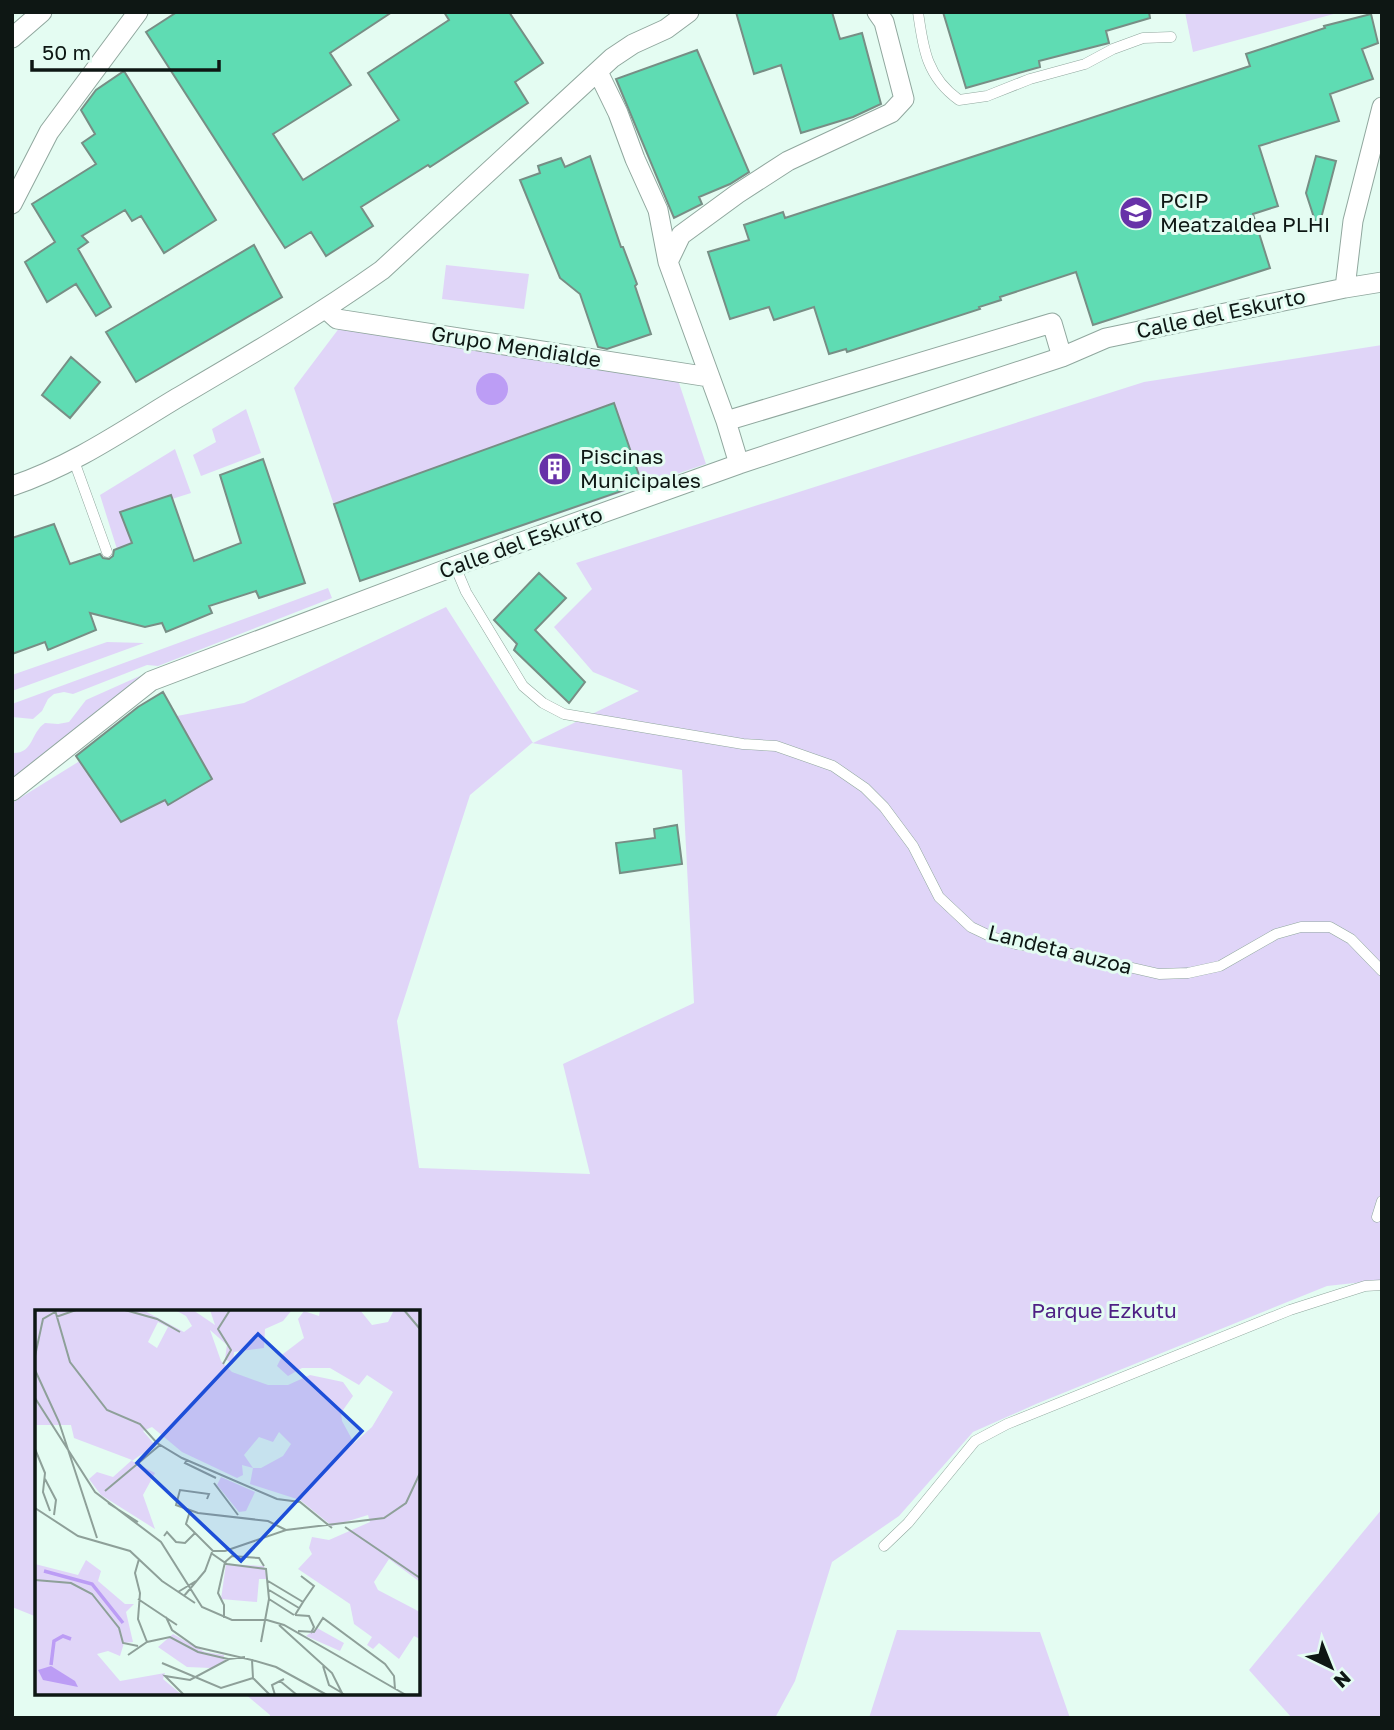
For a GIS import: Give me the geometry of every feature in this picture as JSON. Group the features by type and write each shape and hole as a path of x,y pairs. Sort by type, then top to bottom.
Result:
{"street":[{"path":"12,38 42,12"},
{"path":"12,204 49,132 138,12"},
{"path":"12,486 74,461 278,340 382,270 622,50 667,29 689,12"},
{"path":"668,262 681,235 692,227 788,161 891,113 904,99 884,22 877,12"},
{"path":"598,72 658,209 668,262 739,464"},
{"path":"1345,288 1353,220 1382,107"},
{"path":"658,209 671,221 692,227"},
{"name":"Calle del Eskurto","path":"12,791 151,681 455,566 739,464 1062,357 1106,338 1382,282"},
{"name":"Grupo Mendialde","path":"326,309 337,319 709,377"},
{"path":"726,421 1052,323 1062,357"}],"lane":[{"path":"918,12 926,59 944,89 959,100 987,96 1030,79 1085,64 1113,49 1143,38 1171,37"},
{"path":"74,461 107,552"},
{"name":"Landeta auzoa","path":"455,566 466,592 503,656 523,686 543,703 564,714 743,744 776,746 832,766 865,788 884,807 913,846 939,897 971,927 1016,944 1159,974 1188,973 1220,966 1276,934 1301,927 1329,927 1351,939 1382,971"},
{"path":"1377,1217 1382,1200"},
{"path":"884,1546 908,1523 975,1441 986,1435 1007,1424 1290,1310 1365,1286 1382,1285"}],"green space":[{"path":"1185,12 1341,12 1193,52"},
{"path":"446,265 529,274 524,309 442,299"},
{"path":"340,327 678,380 706,464 360,581 294,388"},
{"name":"Parque Ezkutu","path":"1382,345 1382,1280 1327,1286 973,1432 899,1516 832,1562 795,1681 775,1718 270,1718 270,1715 246,1695 420,1695 420,1310 35,1310 35,1616 12,1607 12,803 141,723 244,703 446,607 533,743 639,691 593,672 554,627 592,589 576,563 1144,382","holes":["532,743 682,770 694,1003 563,1064 590,1174 419,1168 397,1021 470,795"]},
{"path":"246,409 261,453 201,476 193,455 216,442 212,429"},
{"path":"175,449 191,493 172,499 170,495 120,512 151,594 123,547 117,549 100,495"},
{"path":"328,588 332,598 158,666 147,665 73,694 54,694 33,719 12,717 12,704"},
{"path":"107,642 144,643 12,691 12,675"},
{"path":"142,675 12,782 12,753 28,747 40,727 45,723 69,722 86,700"},
{"path":"1382,1509 1382,1718 1292,1718 1249,1670"},
{"path":"897,1630 1040,1632 1070,1718 869,1718"}],"shaded area":[{"path":"492,373 504,377 508,389 504,401 492,405 480,401 476,389 480,377"}],"building":[{"path":"177,12 392,12 330,53 351,85 273,134 303,180 399,120 368,73 449,20 444,12 509,12 543,63 515,82 528,103 430,167 428,165 361,207 373,226 326,256 311,232 285,248 146,32"},
{"path":"736,12 832,12 840,39 862,33 881,104 853,117 801,133 781,65 754,74"},
{"path":"943,12 1149,12 1150,18 1106,31 1109,43 1039,61 1040,67 966,88"},
{"path":"1371,14 1378,43 1362,49 1373,79 1330,94 1339,121 1259,146 1278,206 1253,214 1270,268 1093,325 1076,272 1000,297 1001,300 979,307 980,309 847,352 846,349 829,354 814,307 774,320 769,307 730,319 708,252 749,240 744,225 783,212 785,218 1250,66 1246,54 1325,28 1324,26"},
{"path":"697,50 749,172 730,184 699,197 702,204 674,218 616,79"},
{"path":"124,71 216,220 164,253 141,216 132,221 125,210 82,236 88,242 78,249 111,307 96,316 76,284 47,302 25,262 55,242 32,204 96,164 82,143 95,134 81,110 96,90"},
{"path":"590,156 621,247 637,284 635,286 651,334 607,349 598,347 580,294 560,278 520,180 540,173 538,166 561,158 565,167"},
{"path":"1316,156 1336,161 1318,230 1306,193"},
{"path":"254,245 282,297 136,382 106,332"},
{"path":"71,357 100,382 70,418 42,395"},
{"path":"614,403 642,484 360,581 334,504"},
{"path":"263,459 305,583 259,598 256,591 209,606 212,613 166,632 162,623 145,627 90,613 96,630 48,650 45,642 12,654 12,538 54,524 70,564 100,554 109,559 114,550 132,543 120,512 171,495 194,561 241,543 220,475"},
{"path":"539,573 566,598 535,630 585,682 569,703 514,650 517,644 494,620"},
{"path":"163,692 212,779 168,805 165,800 121,822 76,756 138,707"},
{"path":"677,825 682,864 620,873 616,843 655,838 654,829"}],"place":[{"name":"PCIP Meatzaldea PLHI","path":"1136,213"},
{"name":"Piscinas Municipales","path":"555,469"}]}
